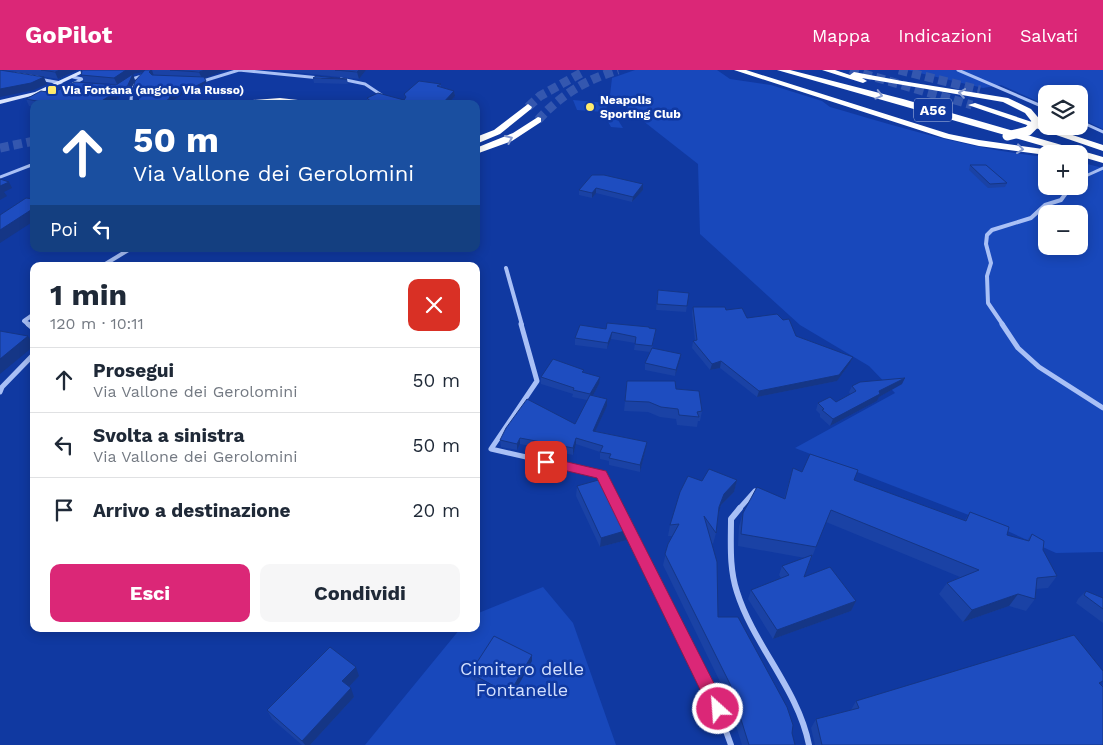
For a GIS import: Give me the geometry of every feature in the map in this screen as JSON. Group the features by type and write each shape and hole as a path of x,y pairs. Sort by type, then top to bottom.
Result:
{"highway":[{"path":"738,70 952,137 1038,151"},
{"path":"748,70 949,132 979,137 1007,136 1026,132 1034,127 1037,122 1036,116 1027,106 980,90"},
{"path":"765,70 953,130 978,135 1007,136"},
{"name":"A56","path":"781,70 1063,145"},
{"name":"A56","path":"826,70 1066,145"},
{"path":"836,70 902,84 1005,100 1028,111 1037,122"},
{"path":"972,105 1070,145"},
{"path":"480,139 497,132 528,107"},
{"path":"480,151 511,139 538,120"},
{"path":"1088,150 1103,148"},
{"name":"A56","path":"1088,151 1103,152"},
{"name":"A56","path":"1088,152 1103,160"},
{"path":"1088,153 1103,164"}],"main road":[{"path":"0,102 64,85 73,76 86,70"}],"street":[{"path":"16,70 15,72 64,85 82,79 73,76"},
{"path":"131,100 132,89 138,80 144,78 149,70"},
{"path":"197,82 239,70 328,78"},
{"path":"958,70 1038,105"},
{"path":"11,75 64,85 79,85"},
{"path":"125,83 134,77 144,78"},
{"path":"336,79 357,81 385,97"},
{"path":"1088,125 1103,132"},
{"path":"0,177 30,166"},
{"path":"1088,175 1103,168"},
{"path":"1065,195 1061,200 1045,205 1031,218 992,230 987,235 986,244 991,263 987,276 988,303 1018,348 1038,367 1103,408"},
{"path":"109,262 125,252"},
{"path":"506,268 537,381 491,449 601,474 718,709 731,745"},
{"path":"30,317 24,321 30,326"},
{"path":"0,392 2,387 30,358"},
{"path":"755,491 731,519 730,554 737,592 763,648 792,697 807,732 809,745"}],"green space":[{"path":"635,70 717,70 730,79 771,85 822,101 830,107 919,132 969,145 1038,156 1038,195 1088,195 1088,164 1103,168 1103,552 1056,553 992,524 795,448 895,393 869,366 800,325 700,234 698,164 610,95 612,78"},
{"path":"907,70 1103,70 1103,129 1088,122 1088,85 1038,85 1038,101 1001,85 983,88"},
{"path":"573,100 608,103 605,112 613,112 623,128 611,127 607,120 609,116 604,112 577,110"},
{"name":"Cimitero delle Fontanelle","path":"543,587 573,623 616,745 365,745 458,632 480,632 480,612"}],"building":[{"path":"0,70 44,77 31,83 0,89"},
{"path":"41,70 60,70 55,72"},
{"path":"81,70 126,70 114,78 81,75"},
{"path":"145,70 151,70 149,72 152,75 204,77 206,81 194,87 182,87 171,93 167,100 138,100 137,89 133,88 135,81"},
{"path":"170,70 205,70 199,72"},
{"path":"335,70 359,70 357,72"},
{"path":"133,74 127,87 123,87 103,100 26,99 41,91 52,93 75,82 116,85"},
{"path":"316,76 347,79 313,78"},
{"path":"419,81 441,84 437,86 454,91 446,100 404,100 406,97 404,94"},
{"path":"378,93 404,100 369,100 367,98"},
{"path":"970,165 986,165 1007,183 990,184"},
{"path":"592,175 604,175 643,184 633,197 596,188 592,193 579,190"},
{"path":"0,179 9,182 0,186"},
{"path":"26,198 30,198 30,211 0,230 0,215"},
{"path":"658,290 689,293 687,306 657,304"},
{"path":"693,307 725,307 726,310 742,308 747,318 777,314 783,320 789,319 796,336 853,357 839,375 759,391 721,361 712,364 693,341 697,340"},
{"path":"607,323 656,329 652,346 635,344 636,337 612,332 608,343 575,338 580,325 606,329"},
{"path":"0,331 28,336 0,359"},
{"path":"652,348 681,354 676,370 645,363"},
{"path":"553,359 584,370 582,372 600,377 590,394 573,390 574,388 541,377"},
{"path":"905,378 879,391 880,394 833,419 822,410 824,409 818,403 830,397 836,402 856,391 852,386 860,382"},
{"path":"627,381 675,381 676,389 699,391 702,411 697,412 699,417 679,415 678,409 661,407 649,402 625,401"},
{"path":"590,395 607,399 593,431 647,442 640,465 609,458 611,454 600,452 603,446 576,438 573,448 520,438 517,444 500,440 506,428 527,399 575,424"},
{"path":"810,454 858,470 854,480 966,521 970,512 1009,527 1007,535 1029,541 1032,534 1044,541 1043,550 1057,576 1037,578 1035,599 1018,594 972,610 947,583 979,570 831,510 816,547 741,534 743,513 757,487 785,499 793,468 802,472"},
{"path":"709,469 737,480 724,494 719,507 716,533 704,516 717,562 718,617 738,617 787,707 793,725 792,733 795,745 749,745 730,684 665,554 668,544 679,524 670,525 680,492 688,476 702,481"},
{"path":"602,479 628,530 601,538 577,486"},
{"path":"812,555 804,577 830,567 856,601 777,630 751,590 789,575 782,566"},
{"path":"1086,591 1103,598 1103,609 1084,595"},
{"path":"1074,635 1103,671 1103,681 1099,683 1103,687 1103,745 822,745 816,719 859,708 856,701"},
{"path":"494,636 532,655 509,694 470,673"},
{"path":"330,647 356,667 342,681 351,688 302,741 267,710"}],"tunnel":[{"path":"538,120 574,89 618,70"},
{"path":"850,70 972,105"},
{"path":"899,70 980,90"},
{"path":"528,107 540,96 583,72"},
{"path":"0,148 30,142"}],"place":[{"name":"Via Fontana (angolo Via Russo)","path":"52,90"},
{"name":"Neapolis Sporting Club","path":"590,107"}],"route":[{"path":"546,462 601,474 718,709"}]}
